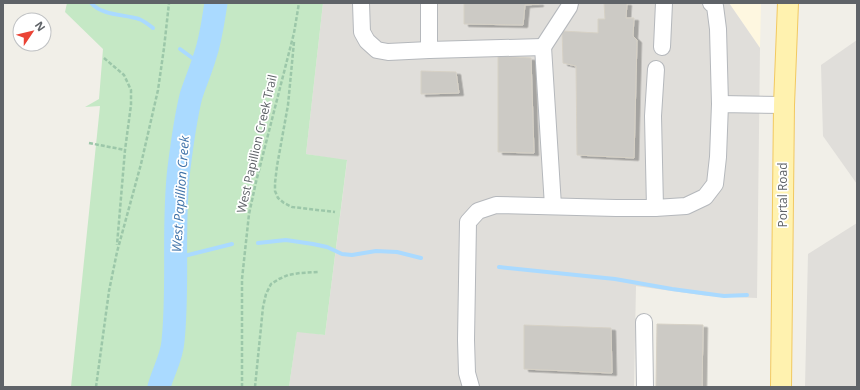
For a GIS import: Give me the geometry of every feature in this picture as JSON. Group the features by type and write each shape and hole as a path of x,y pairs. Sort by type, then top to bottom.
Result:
{"main road":[{"name":"Portal Road","path":"781,387 784,105 788,3"}],"lane":[{"path":"361,3 362,32 367,42 377,50 388,52 544,47"},
{"path":"429,3 429,50"},
{"path":"553,206 544,47 570,7 570,3"},
{"path":"662,47 664,3"},
{"path":"471,387 467,373 466,340 468,222 478,210 496,205 655,208 686,206 704,197 715,184 718,157 720,104 718,29 715,6 711,3"},
{"path":"655,208 653,116 656,69"},
{"path":"720,104 784,105"},
{"path":"644,322 644,387"}],"path":[{"path":"96,387 109,291 117,252 141,164 158,90 169,3"},
{"name":"West Papillion Creek Trail","path":"242,387 242,279 249,214 294,33 299,3"},
{"path":"294,33 288,105 277,166 275,191 278,198 292,207 335,212"},
{"path":"104,58 124,75 131,90 131,105 125,150 117,252"},
{"path":"89,143 125,150"},
{"path":"255,387 263,307 266,294 271,284 288,275 318,272"}],"shaded area":[{"path":"323,3 729,3 760,48 757,298 708,296 636,286 634,387 289,387 297,331 325,335 347,161 306,154"},
{"path":"729,3 761,3 760,48"},
{"path":"857,40 857,184 823,136 821,65"},
{"path":"857,223 857,387 805,387 808,254"}],"green space":[{"path":"67,3 323,3 306,154 347,160 325,335 297,332 289,387 71,387 100,106 85,107 99,99 103,49 65,12"}],"building":[{"path":"464,3 539,4 525,5 523,25 464,24"},
{"path":"604,3 627,3 626,18 634,18 633,36 637,40 634,158 577,155 576,66 563,63 562,31 598,33 598,19 605,19"},
{"path":"498,56 531,58 534,153 498,152"},
{"path":"421,71 456,72 459,93 421,94"},
{"path":"657,324 703,325 702,387 656,387"},
{"path":"524,325 611,328 612,373 524,369"}],"waterway":[{"path":"91,3 101,10 139,19 153,28"},
{"name":"West Papillion Creek","path":"159,387 171,353 173,341 175,319 177,189 187,114 191,96 209,43 216,3"},
{"path":"180,49 202,65"},
{"path":"258,243 286,240 327,247 342,254 352,255 376,251 397,252 421,258"},
{"path":"176,258 232,244"},
{"path":"499,267 615,279 724,296 747,295"}]}
